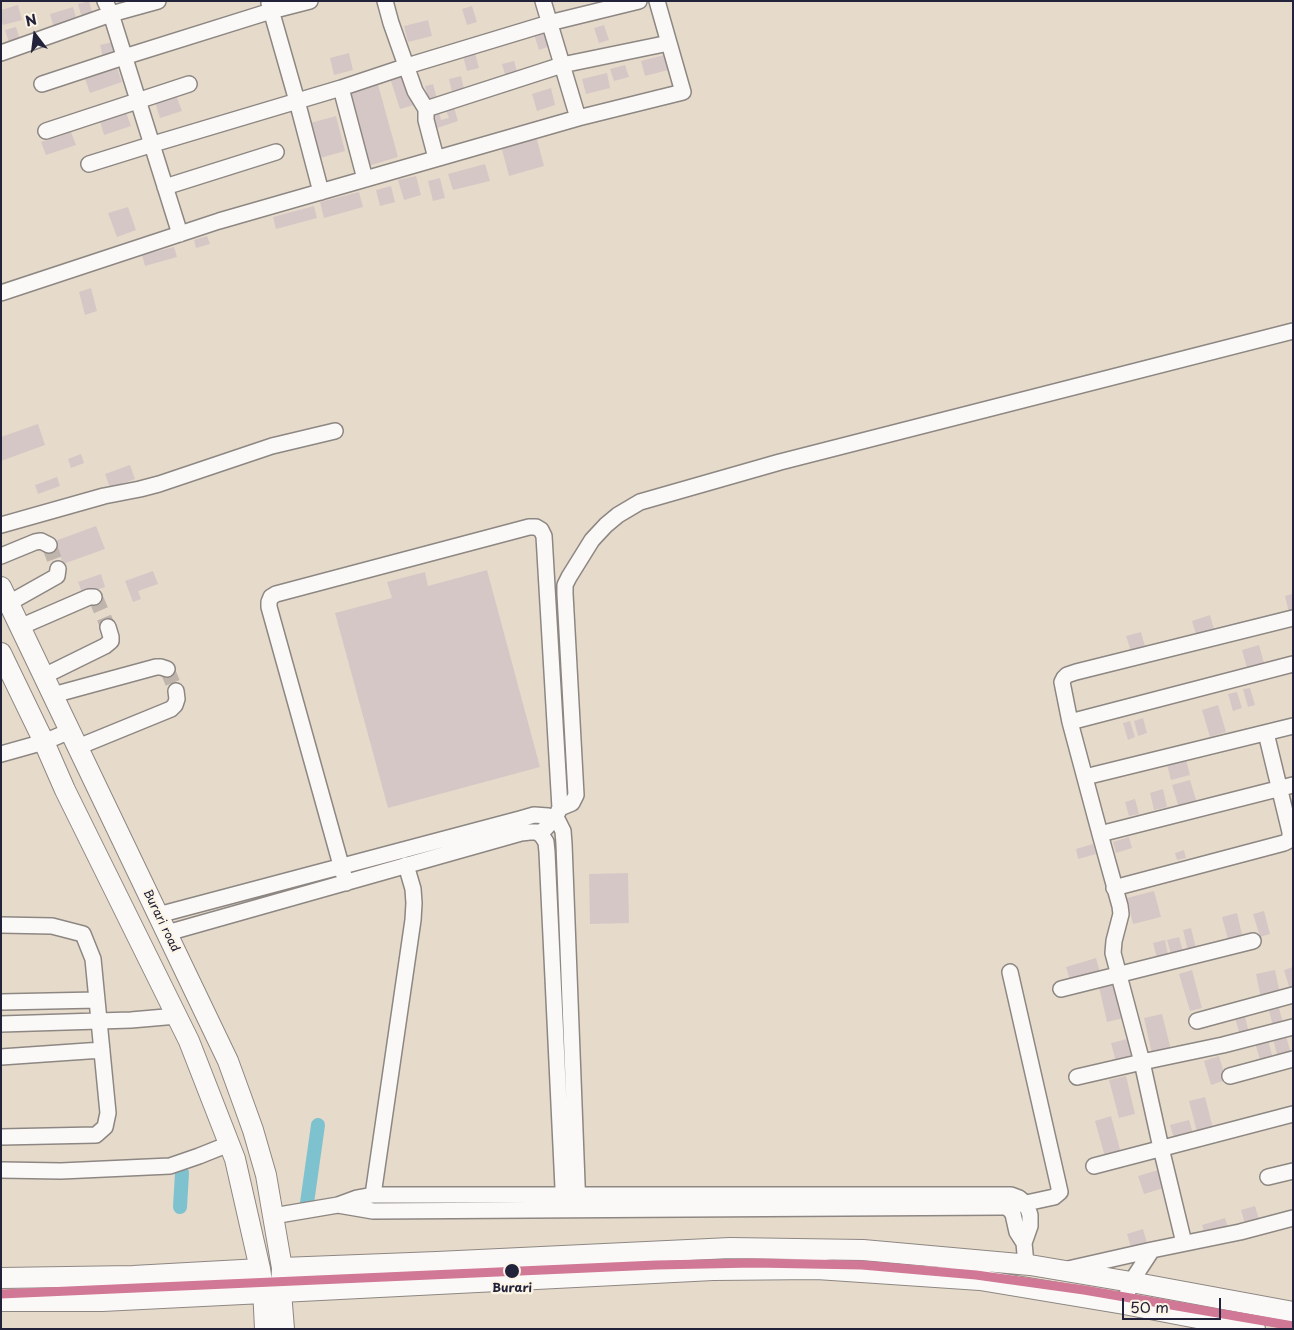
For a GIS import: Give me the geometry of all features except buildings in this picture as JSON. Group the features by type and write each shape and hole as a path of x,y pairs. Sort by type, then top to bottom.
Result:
{"main road":[{"name":"Burari road","path":"5,595 228,1061 253,1130 266,1175 282,1268 272,1292"},
{"path":"1,653 65,790 189,1041 235,1160 260,1269 272,1292 284,1329"},
{"path":"282,1268 730,1248 863,1250 1026,1264 1293,1312"},
{"path":"1,1278 133,1276 260,1269"},
{"path":"1,1302 102,1301 713,1270 817,1270 980,1280 1124,1304 1255,1329"},
{"path":"265,1329 272,1292"}],"street":[{"path":"1,53 108,8 158,1"},
{"path":"42,84 270,6 310,1"},
{"path":"385,1 390,23 415,91 426,109 426,120 436,158"},
{"path":"543,1 578,118"},
{"path":"89,164 549,23 638,1"},
{"path":"1,293 219,221 578,118 683,92 657,1"},
{"path":"270,6 321,192"},
{"path":"108,8 180,234"},
{"path":"426,109 562,65 669,43"},
{"path":"46,131 189,84"},
{"path":"341,88 365,179"},
{"path":"165,187 276,152"},
{"path":"167,933 406,865 534,816 548,816 557,813 572,803 576,796 565,585 568,576 592,540 618,515 640,502 780,462 1293,331"},
{"path":"1,525 104,496 160,484 272,446 335,431"},
{"path":"346,883 269,607 271,597 276,594 529,527 536,527 541,530 544,536 557,813 558,821 563,831 564,844 570,1000 570,1202"},
{"path":"1,556 35,542 41,541 49,545"},
{"path":"5,595 57,576 58,569"},
{"path":"20,627 89,597 94,598"},
{"path":"1184,1244 1142,1062 1113,953 1121,914 1120,906 1070,722 1062,682 1064,678 1076,672 1293,618"},
{"path":"44,676 105,646 111,641 112,637 108,627"},
{"path":"1070,722 1293,664"},
{"path":"53,695 156,667 167,670"},
{"path":"1,754 44,742 74,739 172,709 178,699 176,691"},
{"path":"1085,777 1293,726"},
{"path":"1114,888 1288,841 1290,832 1286,787 1266,733"},
{"path":"1100,834 1286,787"},
{"path":"540,834 557,813"},
{"path":"158,915 341,866 472,839 530,832 540,834 546,842 547,852 554,1001 570,1202"},
{"path":"373,1195 413,920 414,902 406,865"},
{"path":"1,925 52,926 83,934 93,959 108,1114 105,1127 96,1135 1,1136"},
{"path":"1061,989 1253,941"},
{"path":"273,1216 338,1205 357,1198 373,1195 570,1202 1006,1207 1054,1197 1060,1192 1010,972"},
{"path":"1197,1021 1293,994"},
{"path":"1,1002 97,1000"},
{"path":"554,1001 570,1000"},
{"path":"1,1024 131,1020 177,1016"},
{"path":"1077,1077 1293,1028"},
{"path":"1,1057 102,1050"},
{"path":"1230,1076 1293,1059"},
{"path":"1094,1166 1293,1114"},
{"path":"1,1170 61,1172 170,1166 229,1144"},
{"path":"1268,1177 1293,1171"},
{"path":"338,1205 373,1211 570,1202 997,1194 1019,1198 1027,1206 1030,1215 1030,1226 1024,1243"},
{"path":"1006,1207 1013,1214 1018,1232 1024,1243 1026,1264"},
{"path":"1064,1270 1240,1232 1293,1218"},
{"path":"1124,1304 1131,1282 1152,1250"}],"waterway":[{"path":"307,1203 318,1125"},
{"path":"180,1207 182,1173"}],"tunnel":[{"path":"49,545 58,569"},
{"path":"94,597 108,627"},
{"path":"167,669 176,691"}],"transit line":[{"path":"1,1294 656,1265 755,1263 862,1265 976,1275 1084,1290 1293,1326"}],"place":[{"name":"Burari","path":"512,1271"}]}
